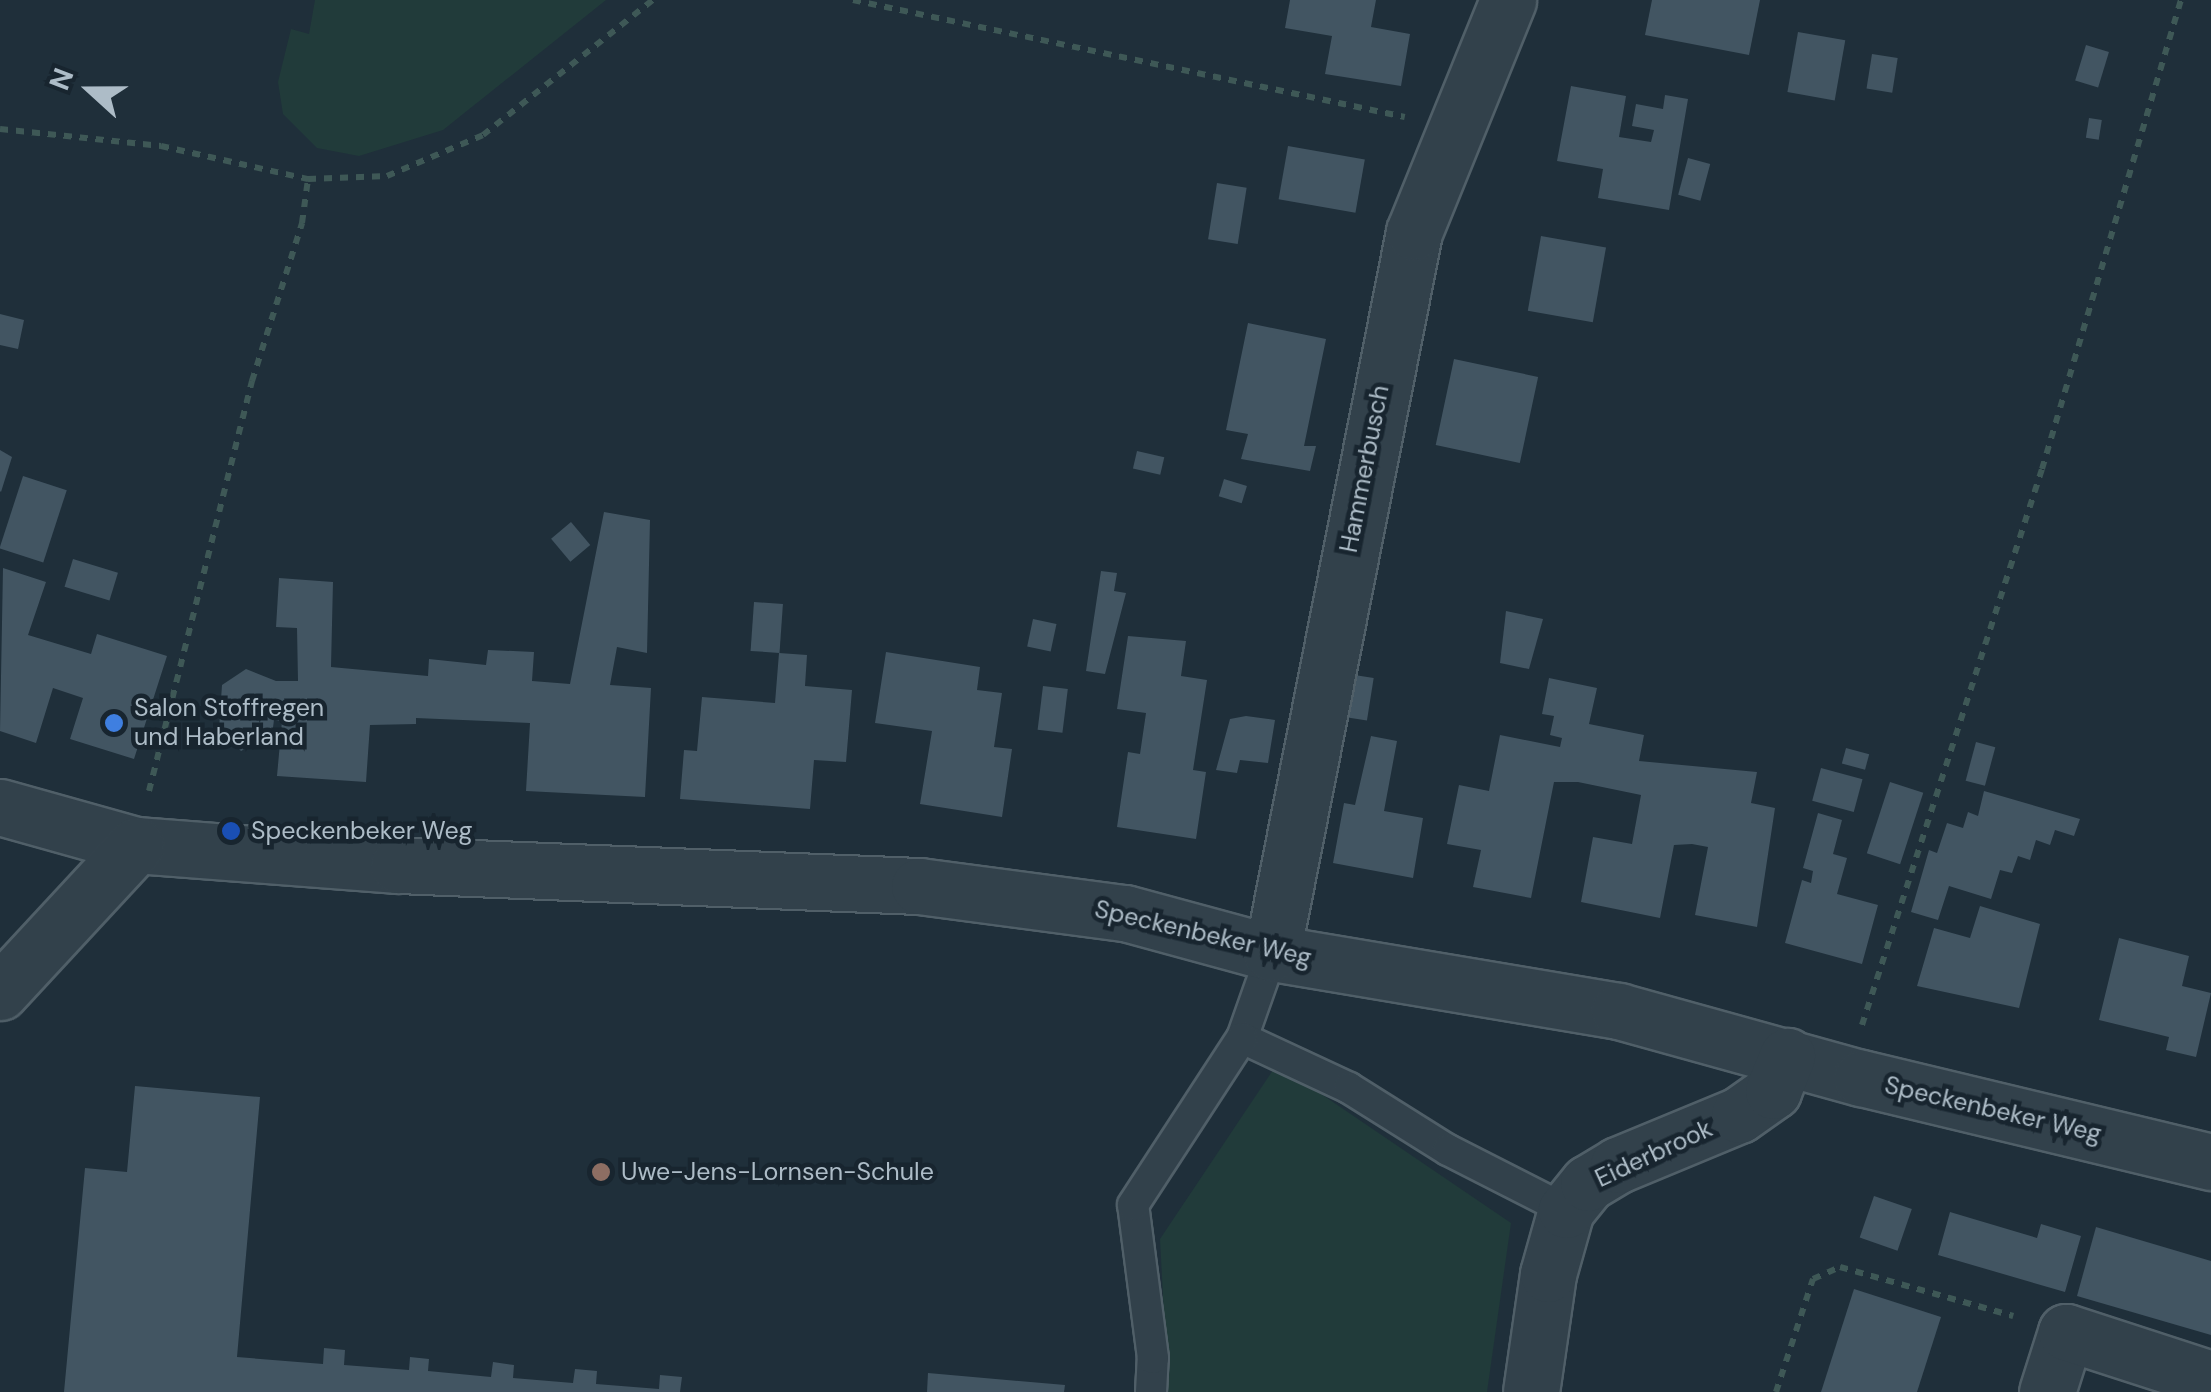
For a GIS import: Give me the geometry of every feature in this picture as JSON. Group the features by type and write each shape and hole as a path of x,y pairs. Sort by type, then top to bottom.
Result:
{"street":[{"name":"Hammerbusch","path":"1272,952 1394,317 1414,232 1451,128 1508,0"},
{"name":"Speckenbeker Weg","path":"0,807 141,823 398,865 919,886 1124,912 1272,952 1618,1011 2211,1162"},
{"path":"0,992 141,823"},
{"name":"Eiderbrook","path":"1532,1392 1548,1274 1566,1210 1588,1183 1618,1165 1740,1115 1773,1090 1786,1056"},
{"path":"2047,1392 2066,1332 2211,1379"}],"lane":[{"path":"1150,1392 1153,1358 1133,1205 1242,1038 1272,952"},
{"path":"1242,1038 1349,1088 1448,1150 1566,1210"}],"path":[{"path":"0,130 160,146 308,178 387,176 437,160 483,136 653,0"},
{"path":"853,0 1451,128"},
{"path":"1865,1012 2042,469 2182,0"},
{"path":"141,823 247,399 302,223 308,178"},
{"path":"1776,1392 1813,1279 1840,1266 2066,1332"}],"green space":[{"path":"315,0 606,0 443,130 359,156 317,148 283,114 278,82 291,29 309,34"},
{"path":"1277,1064 1511,1223 1487,1392 1168,1392 1160,1239"}],"building":[{"path":"1290,0 1376,0 1371,27 1410,34 1401,86 1325,74 1332,36 1285,28"},
{"path":"1652,0 1760,0 1749,55 1645,35"},
{"path":"1798,32 1845,40 1835,100 1787,92"},
{"path":"2086,45 2109,52 2098,87 2075,80"},
{"path":"1872,54 1898,58 1892,93 1867,89"},
{"path":"1571,86 1626,96 1619,137 1651,142 1654,130 1632,126 1636,104 1663,109 1665,95 1688,99 1669,210 1598,198 1603,169 1557,161"},
{"path":"2089,118 2102,120 2099,140 2086,138"},
{"path":"1288,146 1365,160 1355,213 1279,199"},
{"path":"1688,158 1710,164 1700,201 1678,195"},
{"path":"1217,183 1247,188 1238,244 1208,239"},
{"path":"1541,236 1606,247 1593,322 1528,311"},
{"path":"0,314 24,320 18,349 0,345"},
{"path":"1248,323 1326,339 1304,446 1316,446 1310,471 1241,459 1248,434 1226,430"},
{"path":"1454,359 1538,377 1520,463 1436,445"},
{"path":"0,450 12,457 1,492 0,491"},
{"path":"1137,451 1164,457 1160,475 1133,469"},
{"path":"23,476 67,490 43,562 0,548"},
{"path":"1224,479 1247,486 1242,503 1219,496"},
{"path":"604,512 650,520 647,653 617,647 610,685 651,688 645,797 526,791 530,723 416,718 416,724 370,725 366,782 277,776 282,721 274,720 272,735 241,751 219,729 222,685 246,669 276,681 298,681 297,628 276,627 279,578 333,582 331,667 428,676 429,659 486,665 488,650 534,652 532,681 570,684"},
{"path":"571,522 590,545 570,562 551,539"},
{"path":"73,559 118,573 109,600 65,587"},
{"path":"3,568 46,582 28,635 91,654 97,634 167,656 134,759 70,739 83,698 53,688 36,743 0,731"},
{"path":"1101,571 1117,573 1114,591 1126,593 1105,674 1086,671"},
{"path":"754,602 783,604 780,653 751,651"},
{"path":"1506,611 1543,619 1529,669 1500,663"},
{"path":"1033,619 1056,624 1051,651 1027,646"},
{"path":"1128,636 1186,641 1181,676 1207,680 1193,770 1206,772 1196,839 1117,827 1128,752 1140,754 1146,713 1117,709"},
{"path":"886,652 980,667 977,690 1002,693 994,747 1012,749 1002,817 920,804 932,731 875,723"},
{"path":"779,653 807,655 805,686 852,690 846,762 814,760 810,809 680,799 684,750 697,751 702,697 775,703"},
{"path":"1348,674 1374,678 1367,721 1341,716"},
{"path":"1549,678 1597,688 1589,724 1644,735 1639,761 1757,772 1751,803 1775,808 1757,927 1695,915 1708,847 1692,844 1674,845 1660,918 1581,902 1593,837 1632,844 1641,795 1578,782 1554,782 1531,898 1473,887 1481,850 1447,844 1459,785 1489,791 1500,735 1560,747 1562,738 1550,735 1554,716 1542,714"},
{"path":"1043,686 1068,689 1062,733 1038,730"},
{"path":"1246,716 1275,720 1268,763 1240,760 1237,773 1216,770 1230,719"},
{"path":"1371,736 1397,741 1384,811 1423,818 1413,878 1333,863 1344,803 1355,805"},
{"path":"1976,742 1995,747 1985,786 1966,781"},
{"path":"1846,748 1869,754 1865,770 1842,763"},
{"path":"1821,768 1863,779 1854,812 1812,801"},
{"path":"1890,782 1923,793 1900,864 1867,853"},
{"path":"1984,791 2080,819 2074,836 2055,830 2050,845 2036,840 2030,860 2018,856 2012,873 2000,870 1991,899 1949,886 1938,920 1911,912 1929,850 1937,853 1947,823 1963,828 1968,812 1978,816"},
{"path":"1818,813 1842,820 1833,854 1847,858 1837,894 1878,905 1862,964 1785,943 1802,880 1811,883 1813,871 1803,868"},
{"path":"1980,906 2040,924 2019,1008 1917,986 1934,928 1970,938"},
{"path":"2119,938 2189,956 2182,986 2211,993 2196,1057 2166,1050 2169,1037 2099,1020"},
{"path":"135,1086 260,1097 237,1357 323,1364 324,1348 345,1350 344,1365 409,1370 410,1357 429,1359 428,1371 491,1377 493,1362 514,1365 513,1378 573,1383 575,1369 597,1371 596,1384 659,1389 660,1375 682,1377 680,1392 64,1392 85,1168 127,1172"},
{"path":"1874,1196 1912,1209 1897,1251 1860,1238"},
{"path":"1950,1212 2037,1238 2041,1224 2081,1236 2065,1292 1938,1255"},
{"path":"2096,1227 2211,1261 2211,1335 2077,1296"},
{"path":"1854,1289 1941,1317 1917,1392 1821,1392"},
{"path":"928,1373 1065,1385 1064,1392 927,1392"}],"place":[{"name":"Salon Stoffregen und Haberland","path":"114,723"},
{"name":"Speckenbeker Weg","path":"231,831"},
{"name":"Uwe-Jens-Lornsen-Schule","path":"601,1172"}]}
